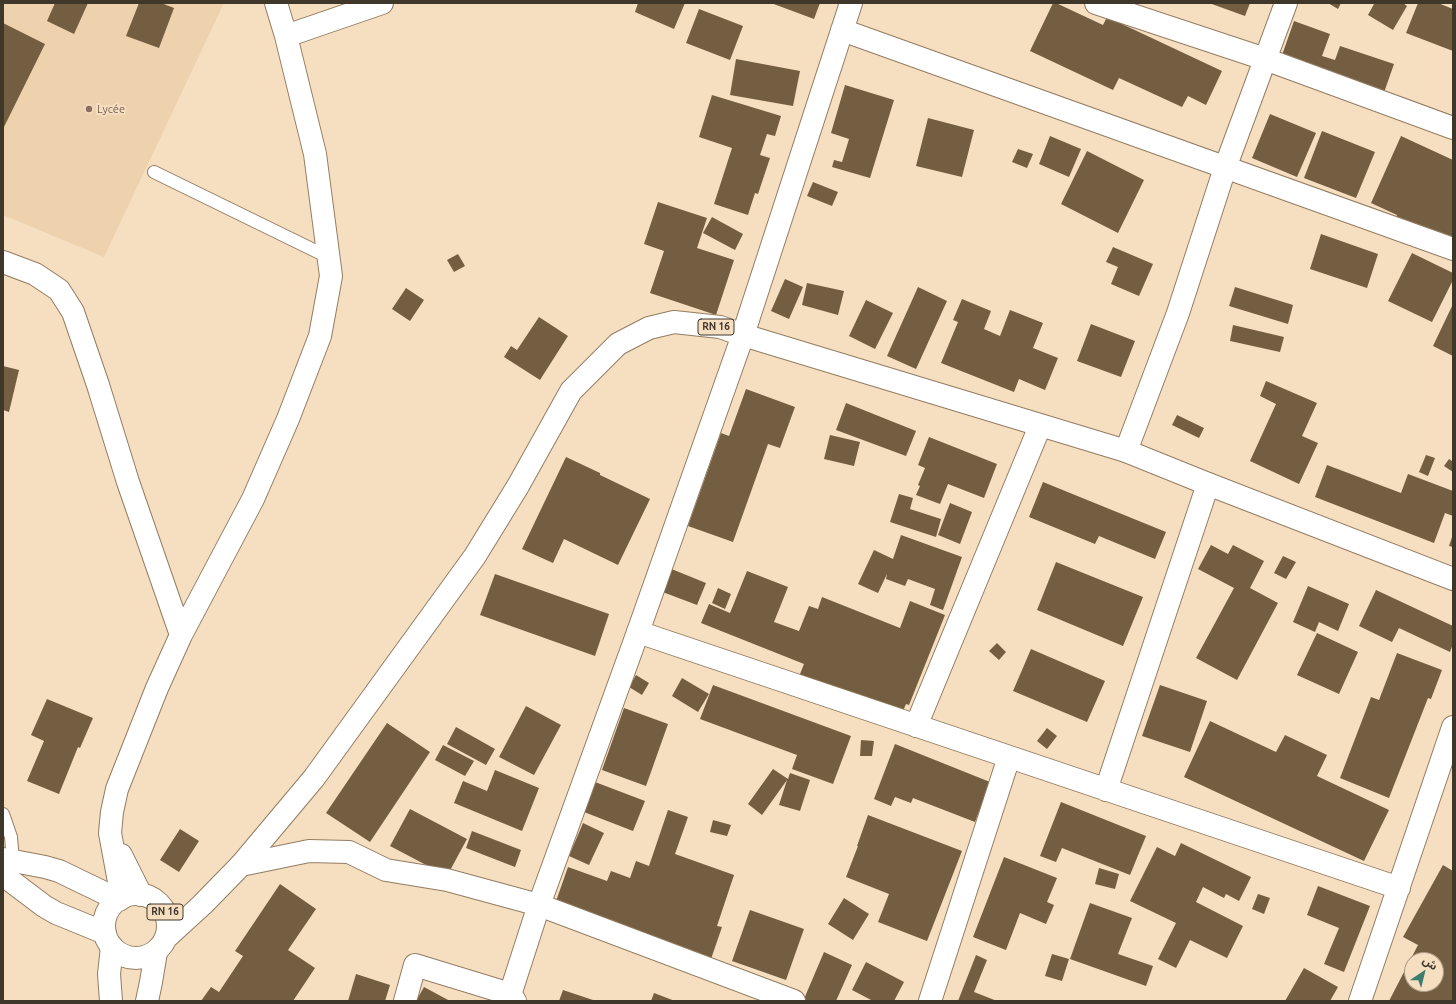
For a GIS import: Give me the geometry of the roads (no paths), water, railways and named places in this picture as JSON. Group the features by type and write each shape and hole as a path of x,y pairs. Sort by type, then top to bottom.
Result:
{"street":[{"path":"111,1001 109,940 104,924 112,906 127,898 110,833 112,812 117,789 157,688 181,635 252,499 288,419 320,336 331,276 315,154 286,36 276,3"},
{"path":"286,36 382,3"},
{"path":"405,1001 416,965 511,999 539,905 638,632 743,335 851,3"},
{"path":"1096,3 1265,59 1453,128"},
{"path":"1126,451 1178,313 1226,168 1286,3"},
{"path":"842,30 1453,250"},
{"path":"3,262 35,274 59,290 73,312 98,385 128,482 181,635"},
{"name":"RN 16","path":"6,865 44,906 109,940 120,953 128,957 138,958 148,956 202,905 241,865 314,778 475,556 518,486 571,391 618,344 649,328 674,322 720,327 1040,426 1126,451 1453,579"},
{"path":"916,726 1040,426"},
{"path":"1106,790 1208,484"},
{"path":"638,632 1399,888"},
{"path":"1360,1001 1453,726"},
{"path":"930,1001 1009,757"},
{"path":"241,865 309,851 349,852 386,870 447,880 539,905 794,1001"},
{"name":"RN 16","path":"6,865 45,867 59,871 127,898 150,898 164,910 167,918 168,928 161,944"},
{"name":"RN 16","path":"164,910 182,904 218,887"},
{"path":"147,1001 161,944"}],"lane":[{"path":"154,172 328,257"},
{"path":"3,814 11,837 6,865"}],"place":[{"name":"Lycée","path":"89,109"}]}
